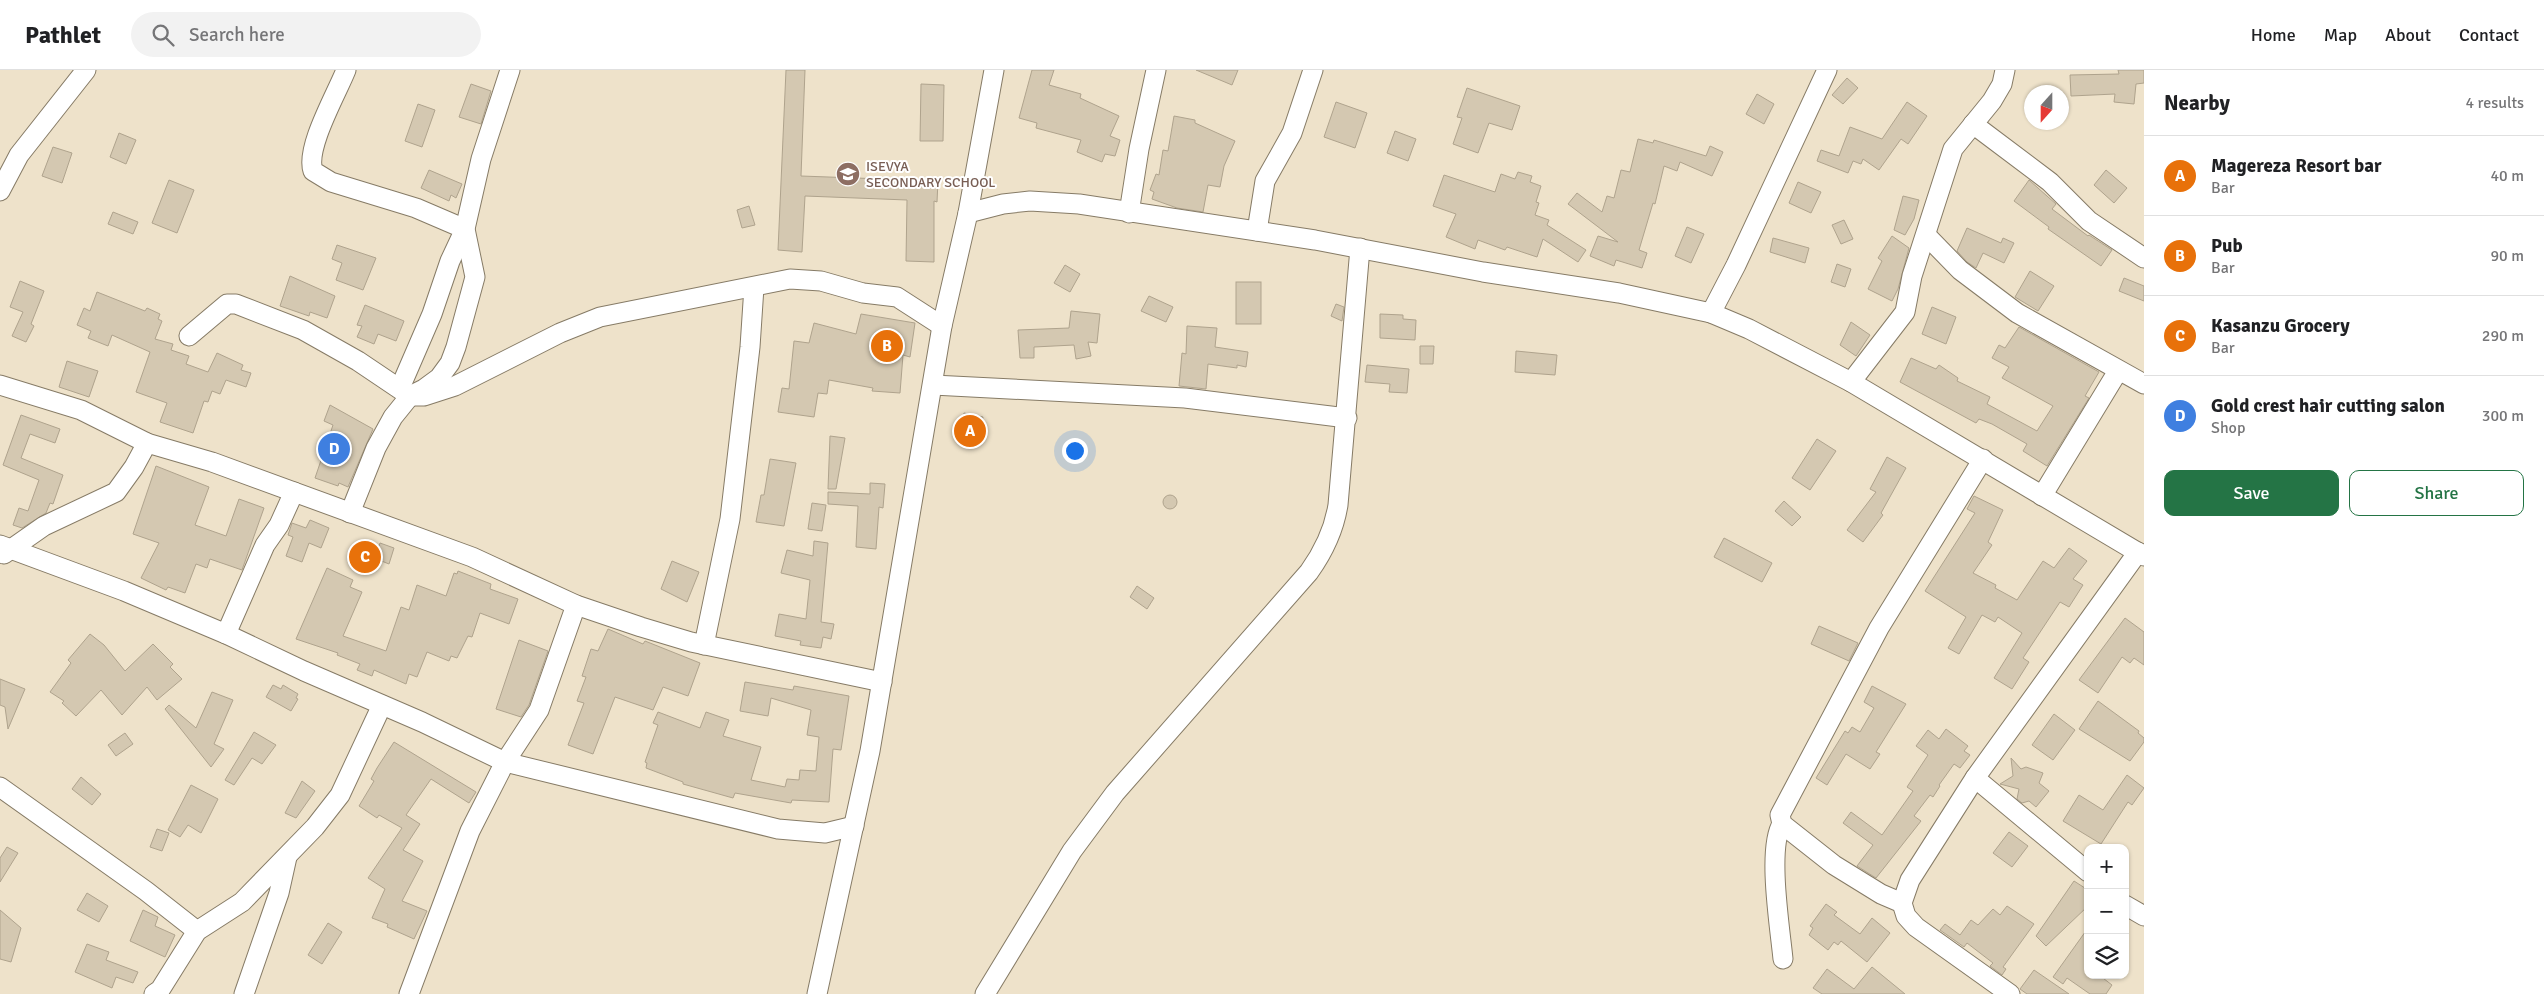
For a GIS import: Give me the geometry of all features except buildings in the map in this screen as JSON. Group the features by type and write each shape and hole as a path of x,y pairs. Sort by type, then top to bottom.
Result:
{"street":[{"path":"0,191 19,155 86,70"},
{"path":"346,70 315,144 311,162 313,171 331,182 416,208 465,229"},
{"path":"350,513 376,448 405,392 452,255 465,229 482,159 510,70"},
{"path":"817,994 870,751 942,326 968,213 994,70"},
{"path":"1128,213 1139,149 1156,70"},
{"path":"1257,231 1264,181 1292,133 1313,70"},
{"path":"1711,313 1736,265 1827,70"},
{"path":"1851,382 1905,312 1912,276 1953,149 1974,124 2002,84 2005,70"},
{"path":"1974,124 2050,182 2089,221 2144,258"},
{"path":"968,213 1003,204 1030,201 1079,204 1360,248 1483,272 1628,295 1711,313 1749,329 1851,382 1984,459 2042,496 2141,554 1974,778 1910,880 1902,903 1906,916 1916,927 2010,994"},
{"path":"405,392 424,389 439,378 450,363 456,347 475,277 465,229"},
{"path":"1926,235 1960,270 2017,313 2144,384"},
{"path":"985,994 1072,851 1115,793 1309,572 1320,556 1335,522 1348,418 1360,248"},
{"path":"189,336 227,304 236,304 303,330 358,361 405,392 424,396 455,386 560,333 600,317 790,279 821,281 863,293 898,297 942,326"},
{"path":"704,645 730,520 750,347 754,287"},
{"path":"2042,496 2118,371"},
{"path":"0,385 81,410 147,444 212,462 472,557 576,605 704,645 882,682"},
{"path":"933,385 1185,398 1348,418"},
{"path":"3,550 44,526 116,492 147,444"},
{"path":"1783,959 1775,866 1775,840 1782,824 1780,815 1782,810 1879,628 1984,459"},
{"path":"226,634 265,545 279,525 294,492"},
{"path":"3,550 124,591 226,634 505,762 676,806 778,828 826,834 854,826"},
{"path":"409,994 470,831 505,762 539,710 576,605"},
{"path":"154,994 160,990 197,931 242,902 315,827 340,795 382,705"},
{"path":"1974,778 2084,869"},
{"path":"0,787 146,890 197,931"},
{"path":"1782,824 1849,875 1881,894 1902,903"},
{"path":"244,994 279,893 287,856"},
{"path":"2129,907 2144,916"}],"place":[{"name":"ISEVYA SECONDARY SCHOOL","path":"848,174"},
{"name":"Pub","path":"887,346"},
{"name":"Magereza Resort bar","path":"970,431"},
{"name":"Gold crest hair cutting salon","path":"334,449"},
{"name":"Kasanzu Grocery","path":"365,557"}]}
